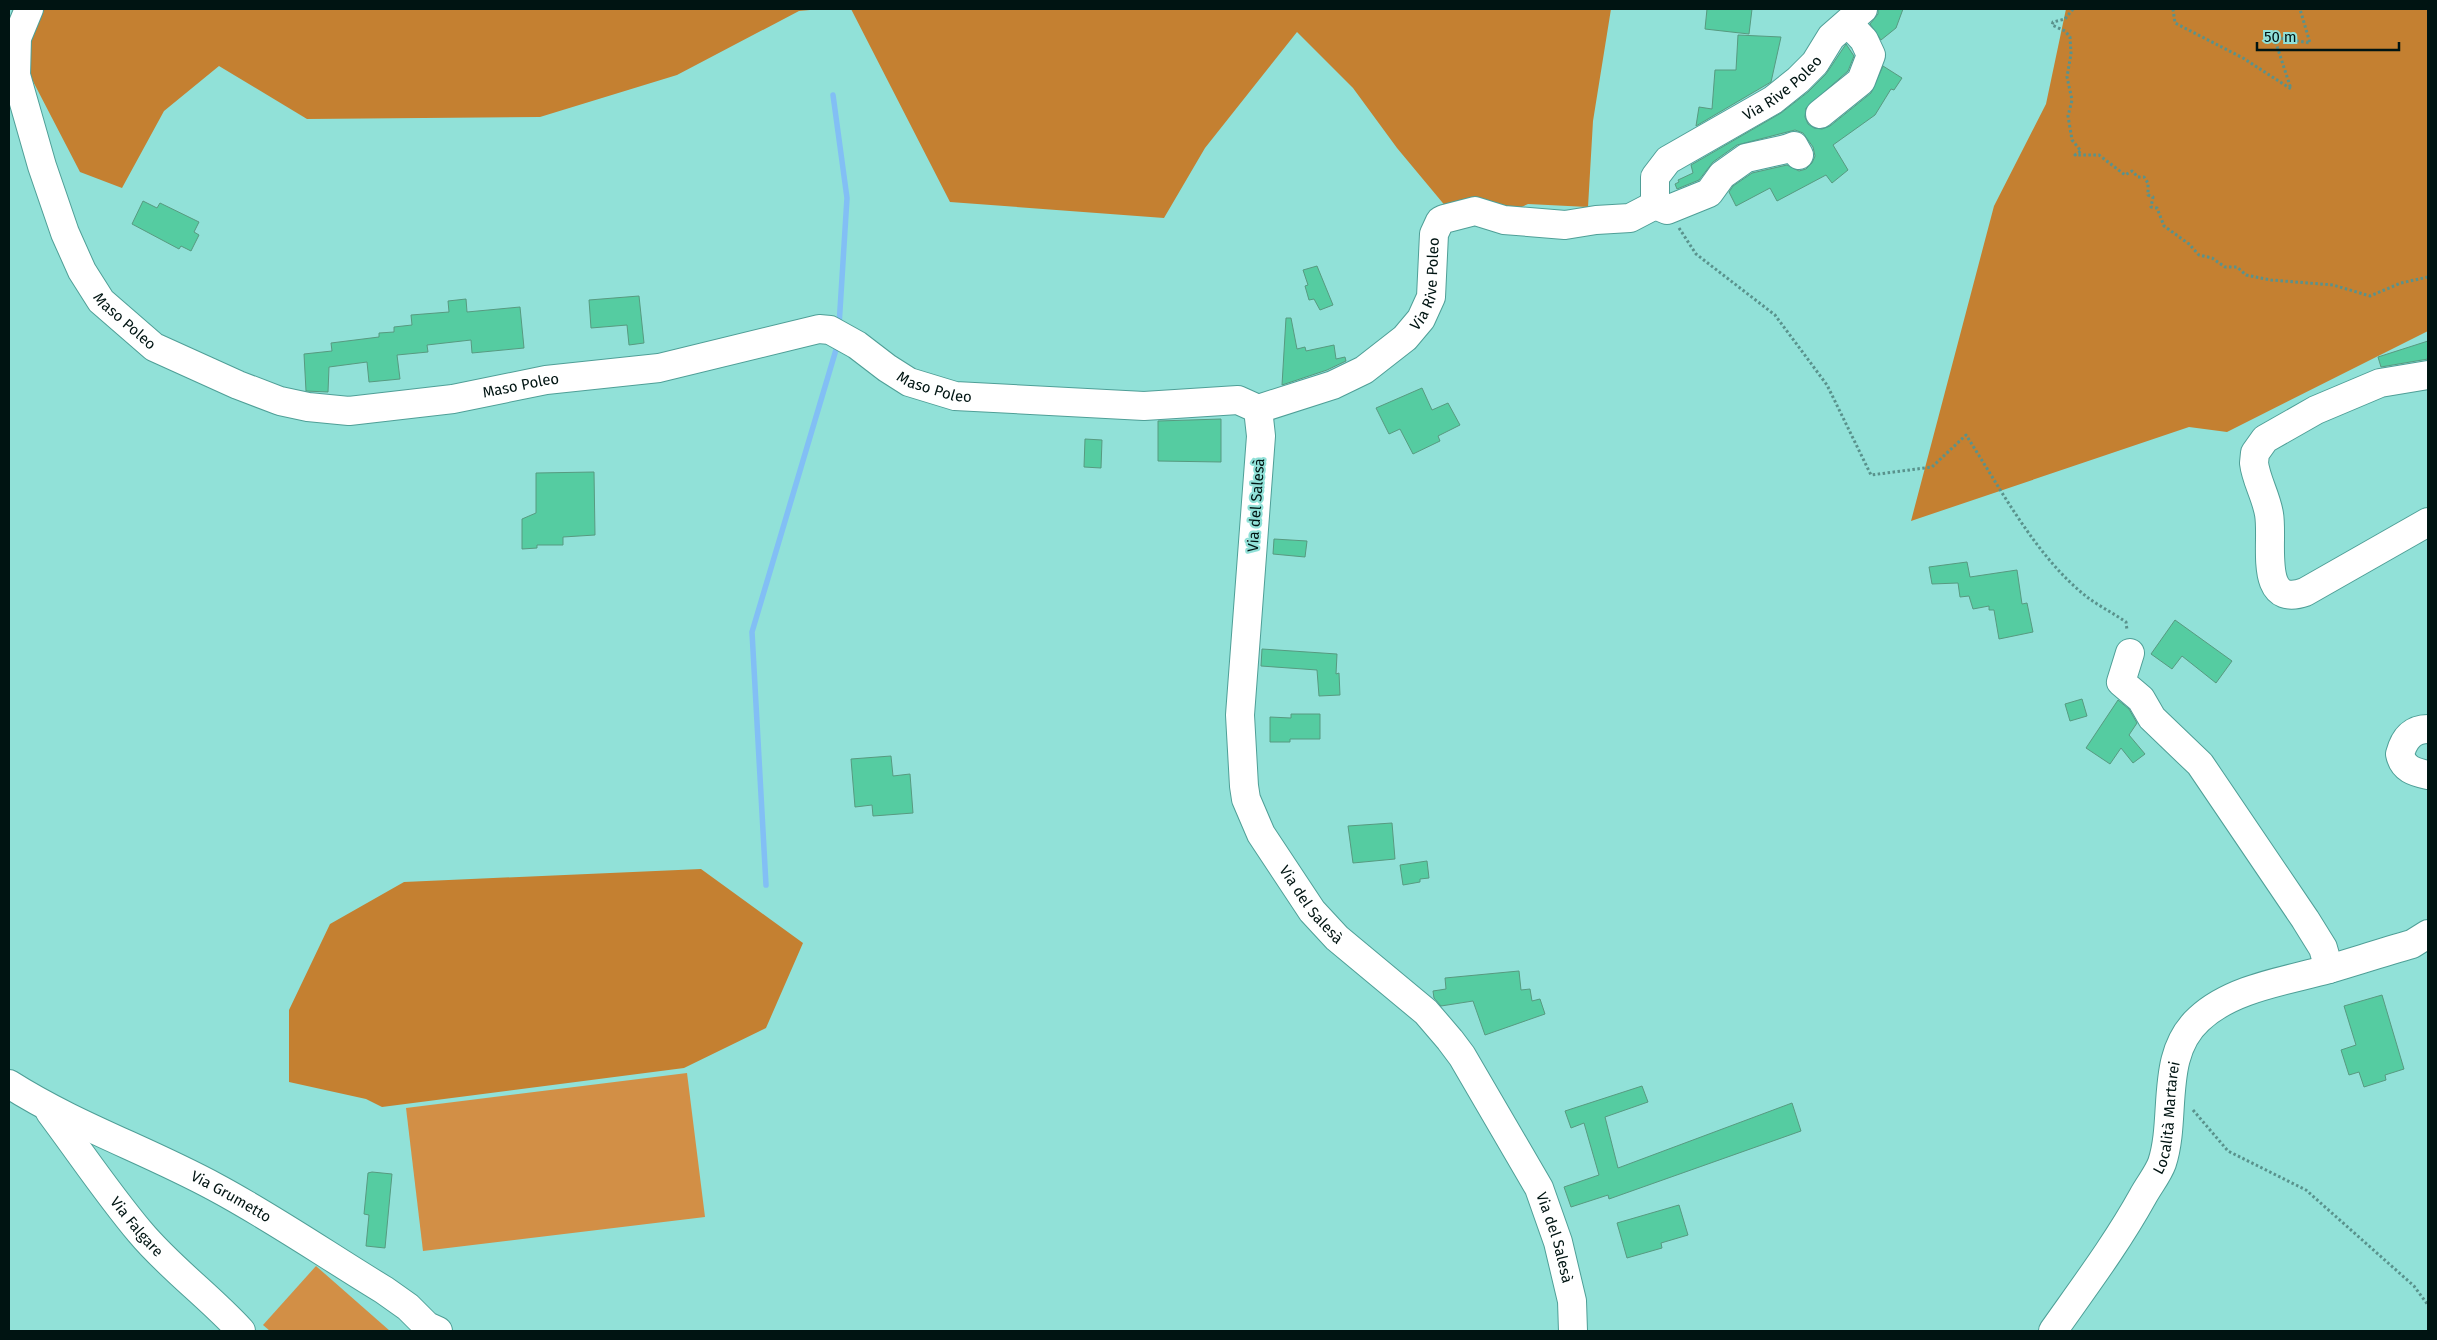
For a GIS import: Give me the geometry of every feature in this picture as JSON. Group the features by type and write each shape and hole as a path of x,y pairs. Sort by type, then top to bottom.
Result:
{"street":[{"name":"Maso Poleo","path":"29,9 17,38 16,75 42,166 65,233 82,271 101,301 154,347 238,385 280,401 308,407 349,411 454,399 546,380 658,368 819,329 830,330 841,336 910,382 955,396 1144,406 1238,400 1258,409"},
{"name":"Via Rive Poleo","path":"1661,207 1655,177 1668,160 1773,100 1798,80 1815,63 1831,37 1855,16 1871,55 1861,80 1820,114"},
{"name":"Via Rive Poleo","path":"1258,409 1333,385 1364,370 1405,338 1421,319 1431,297 1434,234 1440,222 1444,219 1475,211 1504,220 1565,225 1596,220 1630,218 1709,193 1722,175 1746,158 1786,150 1794,146 1798,155"},
{"path":"2428,375 2380,382 2316,410 2265,439 2255,453 2254,462 2270,517 2272,577 2278,591 2286,595 2293,596 2305,592 2428,522"},
{"name":"Via del Salesà","path":"1258,409 1261,436 1240,715 1241,761 1246,799 1261,834 1312,911 1337,938 1426,1012 1462,1056 1540,1188 1558,1242 1570,1293 1573,1331"},
{"path":"2130,653 2121,682 2141,699 2152,718 2200,764 2305,919 2323,948 2329,969"},
{"path":"2428,729 2420,730 2408,737 2400,754 2404,765 2414,772 2428,775"},
{"name":"Località Martarei","path":"2053,1331 2132,1217 2161,1163 2170,1115 2170,1091 2174,1069 2186,1036 2197,1020 2216,1006 2249,992 2412,944 2428,934"},
{"name":"Via Grumetto","path":"9,1084 48,1109 140,1150 216,1188 384,1290 408,1307 427,1326 438,1331"},
{"name":"Via Falgare","path":"48,1109 140,1233 173,1266 206,1294 241,1331"}],"path":[{"path":"2073,9 2065,19 2053,22 2052,25 2065,31 2070,37 2072,54 2067,78 2072,100 2068,116 2072,140 2081,151 2075,155 2099,155 2125,175 2132,171 2138,178 2144,177 2148,183 2148,195 2154,198 2151,207 2156,208 2164,226 2189,244 2199,255 2212,258 2225,266 2237,267 2246,275 2271,280 2333,285 2370,296 2401,283 2428,277"},
{"path":"2173,9 2175,22 2243,58 2291,89 2274,36 2310,43 2300,9"},
{"path":"1661,207 1696,254 1775,316 1827,385 1871,475 1932,468 1966,435 2020,519 2049,558 2087,596 2126,622 2130,653"},
{"path":"2192,1108 2228,1151 2306,1190 2414,1286 2428,1305"}],"shaded area":[{"path":"39,9 821,9 799,11 677,75 540,117 307,119 219,66 164,111 122,188 80,172 23,62"},
{"path":"851,9 1611,9 1593,121 1588,207 1528,204 1495,219 1447,208 1397,148 1353,88 1297,32 1205,148 1164,218 950,202"},
{"path":"2066,9 2428,9 2428,331 2227,432 2189,427 1911,521 1994,206 2046,104"},
{"path":"701,869 803,943 766,1028 684,1068 382,1107 366,1099 289,1082 289,1010 330,924 404,882"},
{"path":"687,1073 705,1217 423,1251 406,1108"},
{"path":"316,1266 390,1331 270,1331 263,1325"}],"building":[{"path":"1707,9 1752,9 1749,34 1705,29"},
{"path":"1878,9 1903,9 1896,28 1881,40 1870,24 1878,14"},
{"path":"1738,35 1781,37 1771,82 1696,126 1699,107 1712,109 1715,70 1736,70"},
{"path":"1846,44 1854,56 1848,71 1806,108 1805,117 1808,124 1814,128 1822,129 1830,126 1871,93 1883,66 1902,78 1894,90 1891,89 1875,115 1833,145 1848,170 1832,183 1826,175 1777,201 1770,188 1736,206 1729,192 1733,186 1752,173 1787,165 1799,171 1806,169 1812,163 1815,156 1813,147 1803,133 1795,130 1737,145 1713,162 1699,180 1677,189 1675,184 1679,182 1678,180 1693,173 1691,165 1781,113 1808,92 1826,74"},
{"path":"143,201 157,208 160,203 199,222 194,232 199,235 191,251 181,246 179,249 132,224"},
{"path":"1317,266 1333,305 1320,310 1314,299 1309,300 1305,286 1308,285 1303,270"},
{"path":"639,296 644,343 629,345 627,325 591,328 589,300"},
{"path":"466,299 467,312 520,307 524,348 472,353 471,340 427,345 428,352 397,355 400,379 369,382 367,362 329,367 328,392 306,391 304,354 332,351 331,343 379,337 379,333 394,332 394,327 412,325 411,315 449,312 448,301"},
{"path":"1286,318 1291,318 1297,349 1305,347 1306,351 1334,345 1336,359 1345,357 1346,361 1327,370 1282,385"},
{"path":"2428,341 2428,359 2381,367 2378,357"},
{"path":"1422,388 1432,410 1448,403 1460,425 1438,436 1440,441 1413,454 1400,429 1389,434 1376,408"},
{"path":"1221,419 1221,462 1158,461 1158,421"},
{"path":"1085,439 1102,440 1101,468 1084,467"},
{"path":"594,472 595,535 563,537 563,545 537,545 537,548 522,549 522,519 536,513 536,473"},
{"path":"1274,539 1307,541 1305,557 1273,554"},
{"path":"1967,562 1970,577 2017,570 2022,604 2027,603 2033,632 1999,639 1994,610 1989,610 1989,606 1973,609 1969,596 1960,597 1958,583 1932,584 1929,567"},
{"path":"2175,620 2232,661 2216,683 2182,656 2172,669 2151,654"},
{"path":"1262,649 1337,654 1336,674 1339,673 1340,695 1319,696 1317,670 1261,666"},
{"path":"2082,699 2087,716 2070,721 2065,704"},
{"path":"2118,700 2129,709 2137,723 2129,735 2145,754 2133,763 2121,748 2110,764 2086,748"},
{"path":"1291,714 1320,714 1320,739 1290,739 1290,742 1270,742 1270,717 1291,718"},
{"path":"891,756 893,776 910,774 913,813 873,816 872,805 855,807 851,759"},
{"path":"1392,823 1395,859 1353,863 1348,826"},
{"path":"1427,861 1429,878 1420,879 1420,882 1403,885 1400,865"},
{"path":"1519,971 1521,990 1530,989 1532,1001 1540,999 1545,1014 1485,1035 1473,1001 1441,1006 1434,998 1433,991 1446,989 1445,978"},
{"path":"2382,995 2404,1069 2385,1075 2386,1080 2364,1087 2359,1072 2349,1075 2341,1050 2356,1045 2344,1006"},
{"path":"1642,1086 1648,1102 1605,1117 1618,1168 1792,1103 1801,1131 1609,1199 1608,1195 1571,1207 1564,1187 1599,1175 1584,1123 1571,1128 1565,1111"},
{"path":"368,1173 392,1174 385,1248 366,1246 369,1215 364,1214"},
{"path":"1679,1205 1688,1235 1661,1243 1662,1248 1627,1258 1617,1223"}],"waterway":[{"path":"833,95 847,198 839,326"},
{"path":"766,885 752,632 838,343"}]}
